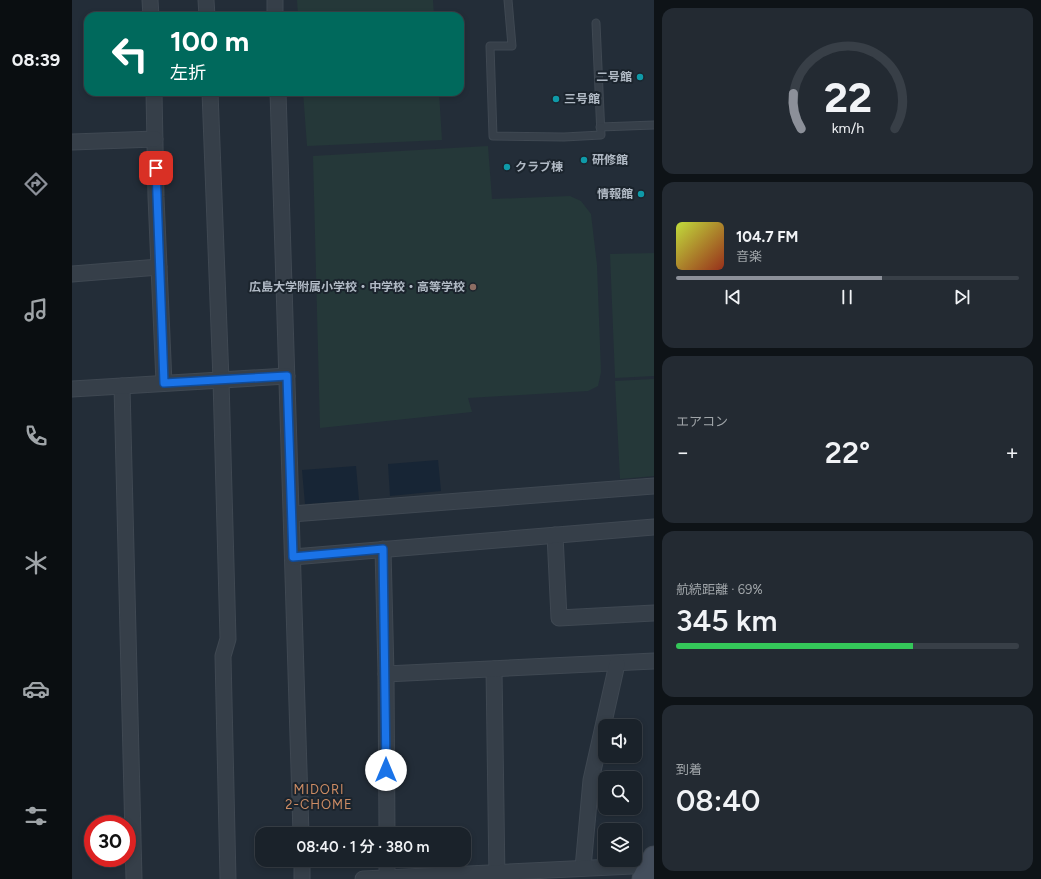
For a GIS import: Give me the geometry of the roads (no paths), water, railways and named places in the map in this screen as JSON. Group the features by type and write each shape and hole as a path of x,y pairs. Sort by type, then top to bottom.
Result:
{"street":[{"path":"150,0 151,12"},
{"path":"206,0 207,12"},
{"path":"274,0 275,12"},
{"path":"154,96 156,197 164,383"},
{"path":"210,96 221,380 228,639 223,656 228,879"},
{"path":"278,96 301,827"},
{"path":"72,142 156,139"},
{"path":"72,274 159,267"},
{"path":"72,389 287,376"},
{"path":"122,386 134,879"},
{"path":"292,514 654,486"},
{"path":"293,557 654,527"},
{"path":"555,535 558,618 654,613"},
{"path":"383,549 386,674 387,827"},
{"path":"386,674 617,664 654,661"},
{"path":"583,868 591,780 617,664"},
{"path":"494,669 498,876"},
{"path":"363,879 498,876 583,868 650,866"},
{"path":"302,867 302,879"},
{"path":"387,867 387,878"}],"lane":[{"path":"508,0 512,46 490,46 493,136 601,136 596,23"},
{"path":"600,127 654,125"}],"water":[{"path":"438,460 441,491 390,496 388,464"},
{"path":"356,466 359,500 305,504 302,470"}],"place":[{"name":"二号館","path":"640,77"},
{"name":"三号館","path":"556,99"},
{"name":"研修館","path":"584,160"},
{"name":"クラブ棟","path":"507,167"},
{"name":"情報館","path":"641,194"},
{"name":"広島大学附属小学校・中学校・高等学校","path":"473,287"}],"district":[{"name":"MIDORI 2-CHOME","path":"319,796"}]}
